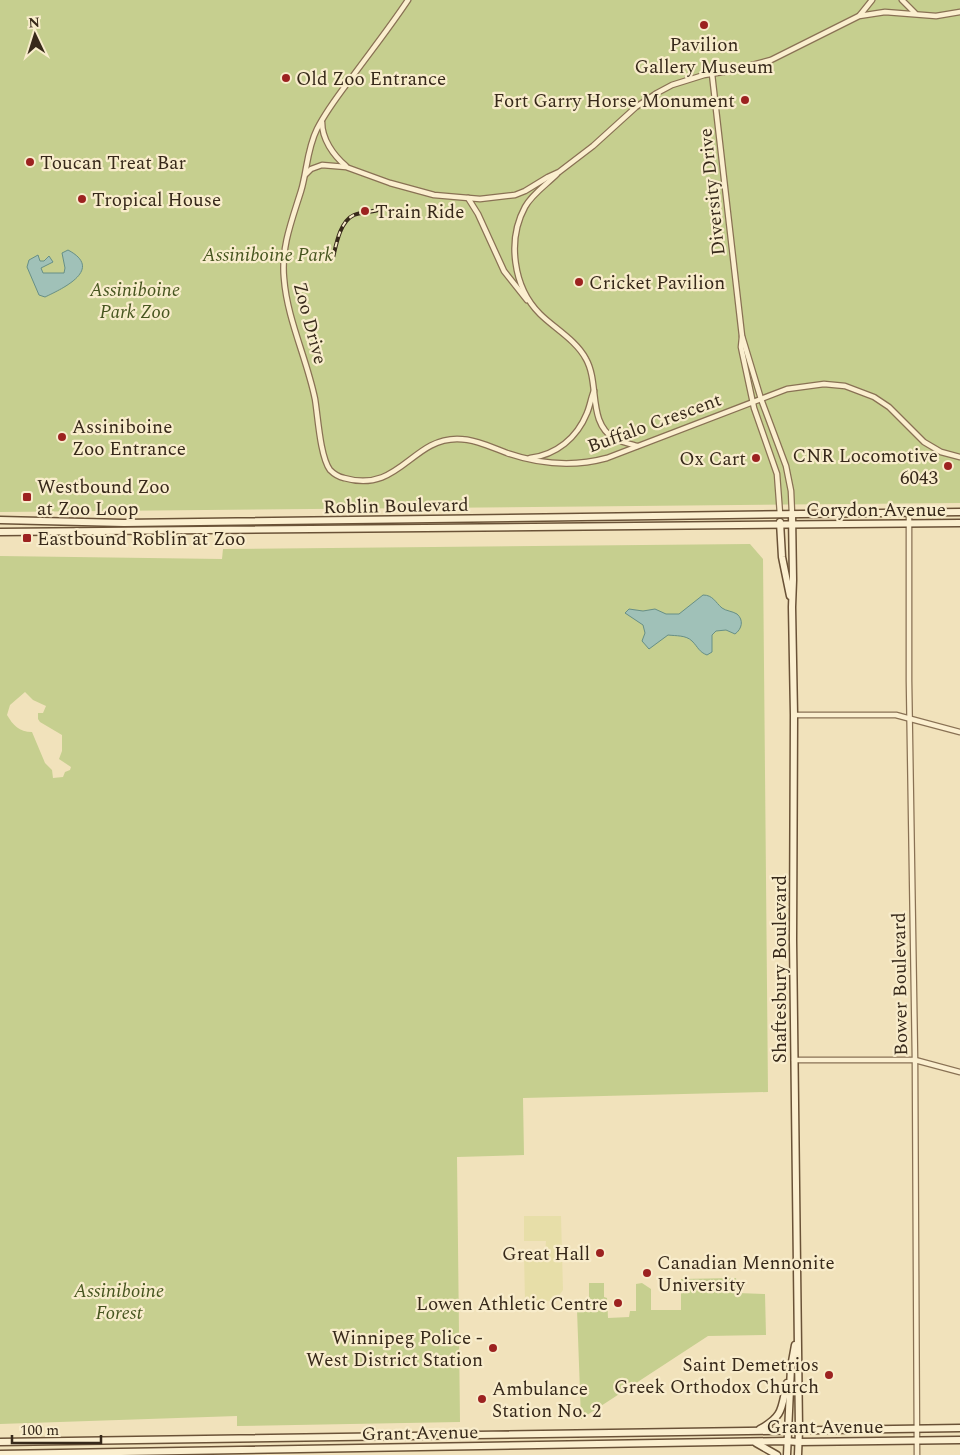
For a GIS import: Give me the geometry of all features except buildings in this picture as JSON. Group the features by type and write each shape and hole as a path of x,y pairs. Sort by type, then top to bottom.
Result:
{"main road":[{"name":"Corydon Avenue","path":"792,514 960,512"},
{"name":"Shaftesbury Boulevard","path":"780,514 782,557 792,607"},
{"name":"Roblin Boulevard","path":"0,520 124,523 792,514"},
{"name":"Shaftesbury Boulevard","path":"792,514 798,1455"},
{"name":"Corydon Avenue","path":"791,525 960,523"},
{"name":"Roblin Boulevard","path":"0,532 791,525"},
{"name":"Shaftesbury Boulevard","path":"787,1455 790,1367 797,1331"},
{"path":"758,1430 772,1422 780,1413 784,1404 790,1367"},
{"name":"Grant Avenue","path":"0,1442 960,1428"},
{"name":"Grant Avenue","path":"0,1454 786,1441 960,1440"},
{"path":"752,1442 777,1455"}],"street":[{"name":"Zoo Drive","path":"408,0 333,102 322,120 308,156 306,174 288,232 284,258 284,278 290,313 308,367 324,453 329,468 339,476 352,480 381,478 397,471 436,442 455,438 471,440 526,458"},
{"path":"859,16 872,0"},
{"path":"902,0 916,14"},
{"path":"531,304 522,288 516,264 516,228 522,212 529,200 559,172 593,146 630,112 650,97 672,86 704,75 729,72 771,60 859,16 885,12 936,16 960,12"},
{"name":"Diversity Drive","path":"712,74 742,336 761,399 786,466 791,492 792,514"},
{"path":"322,120 323,131 328,145 337,159 346,166 374,178 420,192 468,198 493,198 515,195 559,172"},
{"path":"306,174 311,169 322,165 346,166"},
{"path":"468,198 478,214 510,280 531,304 580,350 586,359 592,374 596,411 605,430 619,440 638,446"},
{"name":"Diversity Drive","path":"742,336 741,347 752,402 777,474 780,514"},
{"name":"Buffalo Crescent","path":"526,458 547,462 583,463 607,458 788,389 817,384 834,384 868,394 882,402 924,442 941,452 960,457"},
{"path":"526,458 549,454 572,438 585,419 594,390"},
{"name":"Bower Boulevard","path":"908,513 915,1060 917,1455"},
{"path":"794,715 896,715 960,732"},
{"path":"794,1060 915,1060 960,1072"}],"shaded area":[{"path":"524,1216 561,1216 563,1290 555,1301 525,1301 524,1254 545,1254 546,1241 524,1241"}],"green space":[{"name":"Assiniboine Park","path":"0,0 960,0 960,503 0,512"},
{"name":"Assiniboine Forest","path":"750,544 763,559 768,1092 523,1098 524,1155 457,1157 460,1422 237,1426 237,1416 0,1424 0,556 222,559 223,549","holes":["25,692 33,700 46,706 43,713 38,713 40,722 62,735 62,751 59,759 71,767 70,770 65,772 63,777 53,778 52,770 45,763 32,732 23,731 17,727 7,715 10,705"]},
{"path":"736,1278 738,1293 765,1294 766,1335 708,1336 581,1419 577,1310 589,1309 589,1283 604,1283 604,1297 607,1298 608,1318 629,1317 630,1311 636,1311 636,1284 642,1283 651,1289 651,1310 681,1310 681,1279"}],"water":[{"path":"68,250 78,257 82,264 82,271 62,289 45,297 39,295 27,267 29,260 38,255 40,261 44,261 49,256 53,262 41,268 43,273 64,273 62,253"},
{"path":"703,595 712,598 724,609 737,614 741,622 741,627 735,634 726,630 716,631 712,635 712,652 707,655 700,651 690,639 678,636 668,635 649,649 642,641 645,633 643,625 625,613 629,609 643,611 655,609 666,614 679,614"}],"railway":[{"path":"333,258 339,234 345,222 354,215 378,210"}],"place":[{"name":"Pavilion Gallery Museum","path":"704,25"},
{"name":"Old Zoo Entrance","path":"286,78"},
{"name":"Fort Garry Horse Monument","path":"745,100"},
{"name":"Toucan Treat Bar","path":"30,162"},
{"name":"Tropical House","path":"82,199"},
{"name":"Train Ride","path":"365,211"},
{"name":"Cricket Pavilion","path":"579,282"},
{"name":"Assiniboine Zoo Entrance","path":"62,437"},
{"name":"Ox Cart","path":"756,458"},
{"name":"CNR Locomotive 6043","path":"948,466"},
{"name":"Westbound Zoo at Zoo Loop","path":"27,497"},
{"name":"Eastbound Roblin at Zoo","path":"27,538"},
{"name":"Great Hall","path":"600,1253"},
{"name":"Canadian Mennonite University","path":"647,1273"},
{"name":"Lowen Athletic Centre","path":"618,1303"},
{"name":"Winnipeg Police - West District Station","path":"493,1348"},
{"name":"Saint Demetrios Greek Orthodox Church","path":"829,1375"},
{"name":"Ambulance Station No. 2","path":"482,1399"}],"park label":[{"name":"Assiniboine Park Zoo","path":"135,300"}]}
